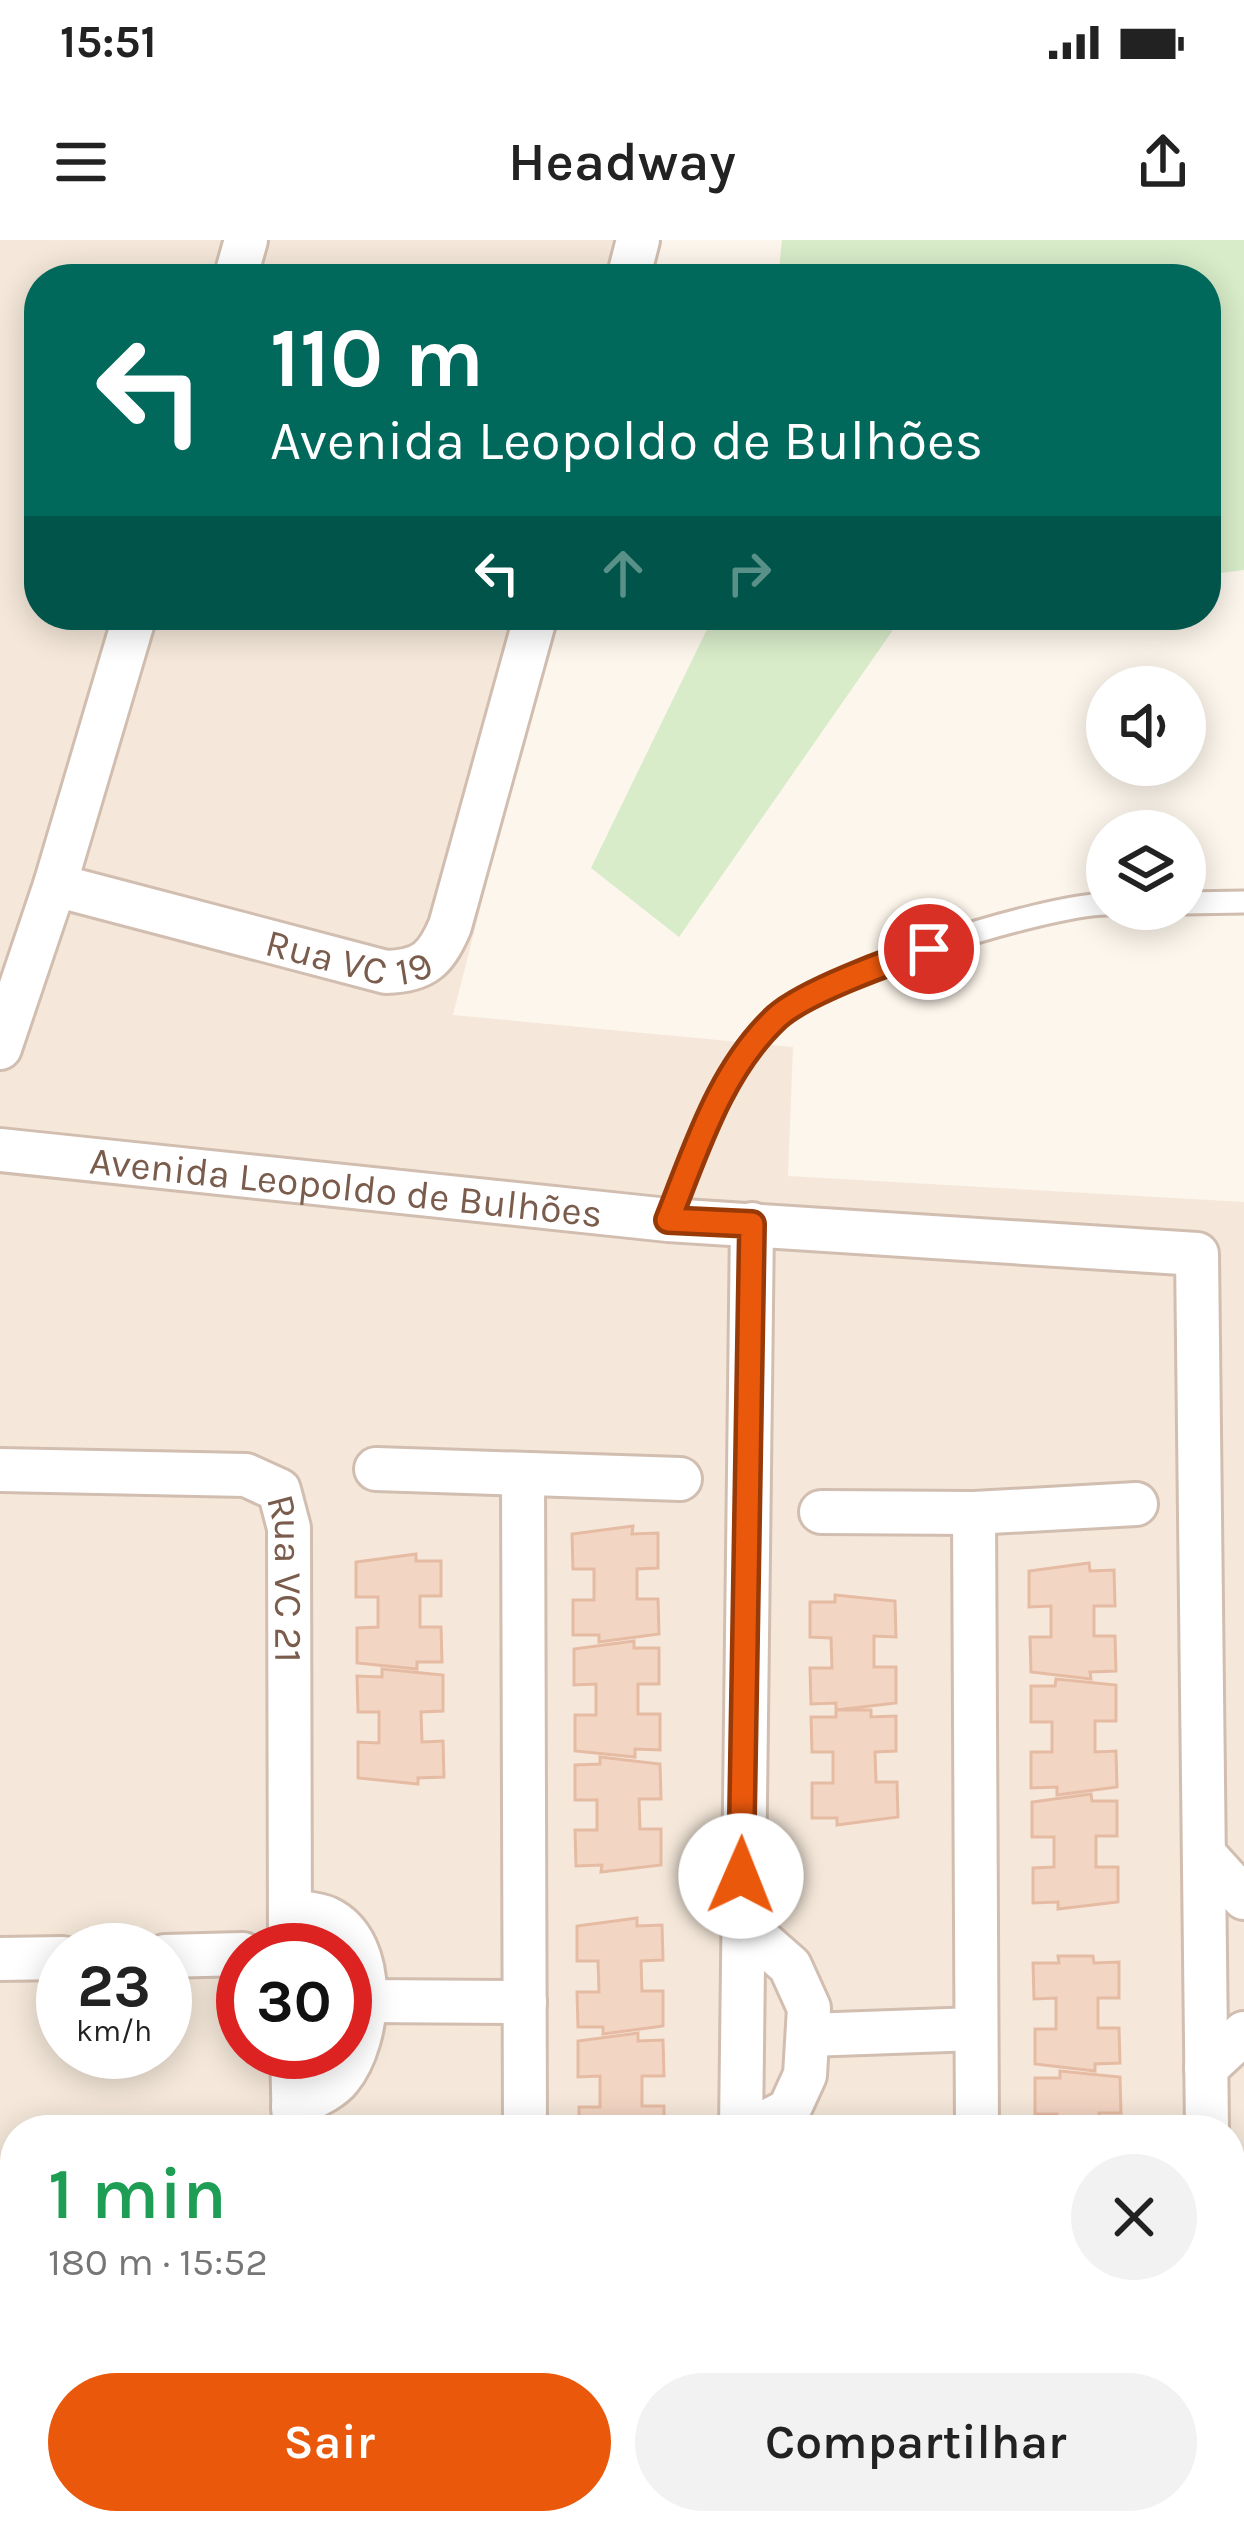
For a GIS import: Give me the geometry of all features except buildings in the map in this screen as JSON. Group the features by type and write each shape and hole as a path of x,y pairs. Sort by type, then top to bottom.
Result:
{"street":[{"path":"0,1048 55,885 131,630"},
{"name":"Rua VC 19","path":"55,885 386,972 414,971 437,956 450,926 532,630"},
{"name":"Avenida Leopoldo de Bulhões","path":"0,1150 668,1220 1196,1254 1204,1854"},
{"path":"745,2115 740,1922 752,1224"},
{"path":"376,1468 680,1479"},
{"name":"Rua VC 21","path":"0,1470 246,1475 278,1490 289,1528 291,1923"},
{"path":"523,1474 526,2115"},
{"path":"820,1512 974,1513 1136,1504"},
{"path":"974,1513 977,2115"},
{"path":"1204,1854 1244,1898"},
{"path":"1204,1854 1207,2115"},
{"path":"740,1922 790,1966 809,2008 805,2075 790,2110 779,2115"},
{"path":"0,1959 36,1958"},
{"path":"372,2001 525,2002"},
{"path":"808,2035 976,2029"},
{"path":"1206,2068 1244,2032"},
{"path":"293,2079 294,2115"},
{"path":"298,2115 339,2079"}],"lane":[{"path":"1206,903 1244,902"},
{"path":"668,1220 717,1096 778,1016 884,963 1066,905 1086,905"}],"shaded area":[{"path":"0,240 651,240 645,264 24,264 24,630 551,630 453,1015 793,1047 788,1176 1244,1202 1244,2115 0,2115"}],"green space":[{"path":"782,240 1244,240 1244,570 1221,573 1221,264 780,264"},
{"path":"707,630 893,630 679,937 591,868"}],"route":[{"path":"741,1876 752,1224 668,1220 717,1096 778,1016 884,963 929,949"}]}
